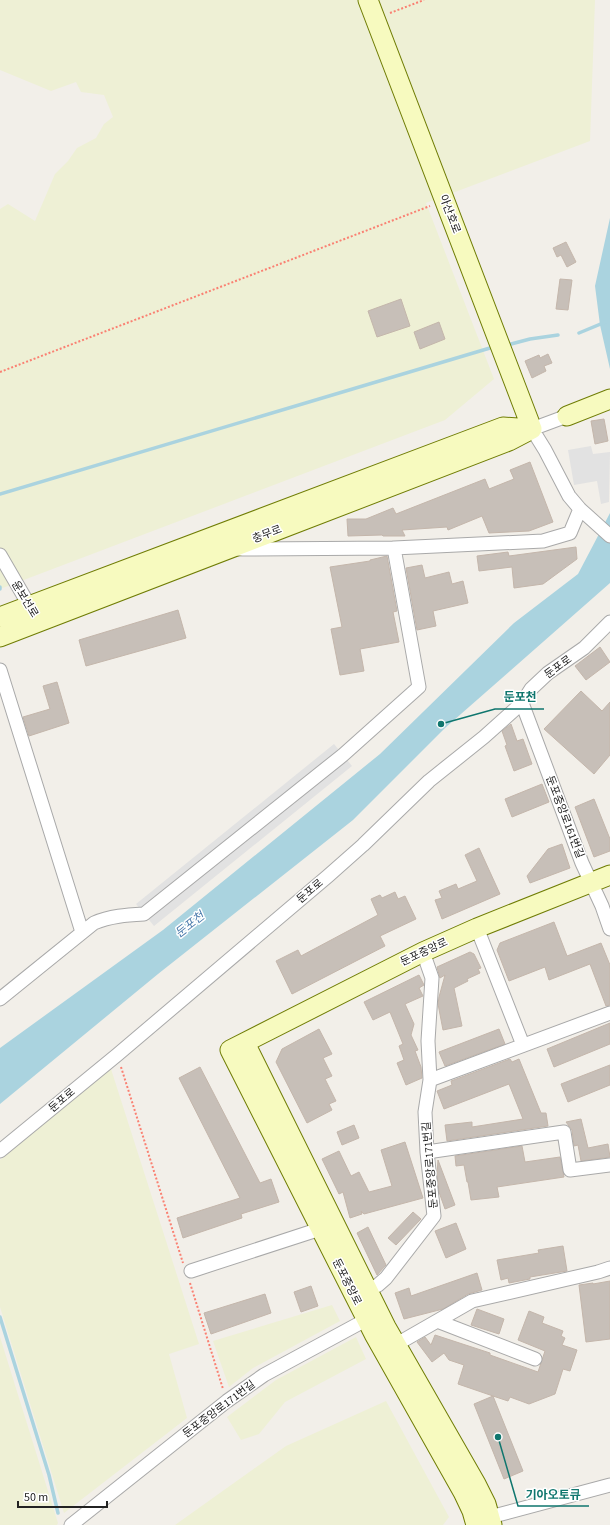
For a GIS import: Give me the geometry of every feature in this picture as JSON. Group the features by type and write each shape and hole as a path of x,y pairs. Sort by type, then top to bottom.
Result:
{"street":[{"name":"아산호로","path":"368,0 532,429"},
{"path":"568,416 610,400"},
{"name":"충무로","path":"0,637 502,444 532,429 568,416"},
{"name":"충무로","path":"0,617 503,427 532,429"},
{"path":"532,429 545,450 569,496 610,536"},
{"path":"230,549 394,548 543,541 570,533 584,512"},
{"path":"0,999 94,923 104,919 144,914 343,755 419,687 394,548"},
{"name":"윤보선로","path":"0,555 39,622"},
{"name":"둔포로","path":"0,1151 117,1055 328,876 363,845 429,781 484,737 522,703 531,689 548,674 584,648 610,622"},
{"path":"0,670 82,932"},
{"name":"둔포중앙로161번길","path":"522,703 582,863 602,906 610,930"},
{"name":"둔포중앙로","path":"361,1294 320,1230 230,1050 423,952 477,928 610,875"},
{"path":"477,928 523,1045"},
{"name":"둔포중앙로171번길","path":"361,1294 378,1285 386,1278 434,1216 427,1152 426,1112 430,1080 428,1041 432,978 423,952"},
{"path":"430,1080 610,1013"},
{"name":"둔포중앙로","path":"245,1043 361,1294 472,1511 486,1522"},
{"path":"427,1152 564,1132 570,1170 610,1164"},
{"path":"188,1272 320,1230"},
{"path":"396,1344 472,1300 610,1268"},
{"name":"둔포중앙로","path":"373,1316 396,1344 476,1484 486,1504 486,1522"},
{"name":"둔포중앙로171번길","path":"71,1525 227,1401 264,1376 373,1316"},
{"path":"437,1321 535,1359"},
{"path":"486,1522 610,1485"}],"path":[{"path":"376,19 424,0"},
{"path":"0,372 445,200"},
{"path":"117,1055 188,1272 227,1401"}],"green space":[{"path":"0,0 595,0 590,141 426,203 494,379 445,420 0,589 0,209 8,204 35,221 55,174 68,161 77,148 96,138 104,124 113,117 104,95 81,92 76,82 51,91 0,70"},
{"path":"111,1069 199,1344 169,1354 187,1418 64,1513 0,1307 0,1160"},
{"path":"332,1305 340,1321 253,1368 229,1387 213,1341"},
{"path":"0,1337 58,1523 57,1525 0,1525"},
{"path":"356,1337 366,1359 285,1402 259,1434 241,1440 227,1417 276,1380"},
{"path":"386,1401 449,1517 443,1525 175,1525 286,1446"}],"shaded area":[{"path":"591,446 593,454 610,452 609,502 601,504 597,481 574,485 568,450"},
{"path":"334,744 352,766 154,926 136,904"}],"water":[{"path":"610,218 610,369 600,325 595,286"},
{"path":"610,513 610,583 445,728 353,820 158,974 0,1104 0,1048 163,930 380,754 514,623 578,574"}],"building":[{"path":"566,242 576,262 567,267 561,255 557,257 553,248"},
{"path":"560,279 572,280 568,310 556,309"},
{"path":"401,299 410,326 377,337 368,311"},
{"path":"439,322 445,339 420,349 414,332"},
{"path":"548,354 552,363 544,366 546,371 532,378 525,361 539,355 540,358"},
{"path":"604,419 608,441 595,444 591,421"},
{"path":"530,462 553,522 529,531 489,533 482,516 448,530 447,527 402,530 405,536 348,536 347,519 366,519 393,508 396,514 485,479 489,489 514,479 510,470"},
{"path":"576,547 577,559 543,584 514,588 512,567 479,571 477,556 508,552 509,556"},
{"path":"387,556 397,611 393,612 399,642 360,649 364,671 340,675 331,629 342,627 330,567 370,561"},
{"path":"422,565 425,578 449,572 452,584 463,581 468,603 433,611 436,626 417,630 406,568"},
{"path":"178,610 186,638 86,666 79,640"},
{"path":"600,647 610,662 586,680 575,666"},
{"path":"57,682 69,723 29,736 23,717 50,709 43,686"},
{"path":"581,691 602,711 610,702 610,755 594,774 544,729"},
{"path":"511,724 517,741 523,739 532,764 514,771 505,746 507,745 502,731"},
{"path":"542,784 549,802 512,817 505,799"},
{"path":"594,799 610,839 610,851 594,857 575,807"},
{"path":"562,844 570,868 530,883 527,876 548,849"},
{"path":"479,848 500,894 442,919 435,900 442,898 439,891 456,884 458,889 477,881 465,855"},
{"path":"395,892 398,899 405,896 416,919 380,936 385,946 292,994 276,961 298,950 301,956 378,915 371,899 380,895 382,898"},
{"path":"554,922 567,956 601,943 610,965 610,1005 606,1006 590,964 549,980 545,967 509,981 497,950 500,943"},
{"path":"470,952 474,954 481,968 478,969 480,973 467,979 468,981 454,988 462,1026 443,1030 438,1004 445,975 440,978 437,967"},
{"path":"419,975 424,985 419,988 423,996 405,1004 414,1024 411,1035 418,1050 415,1051 421,1067 422,1078 406,1085 397,1063 404,1060 399,1046 403,1044 390,1012 373,1020 364,1002"},
{"path":"610,1023 610,1044 554,1067 547,1049"},
{"path":"319,1029 332,1054 323,1058 332,1076 325,1079 336,1101 329,1104 332,1110 307,1123 276,1062 282,1049"},
{"path":"499,1029 505,1044 445,1066 439,1052"},
{"path":"510,1059 512,1062 519,1059 541,1113 546,1113 548,1126 447,1141 445,1125 472,1122 472,1127 523,1119 509,1084 444,1109 437,1091 452,1085 451,1081"},
{"path":"610,1065 610,1085 568,1102 561,1084"},
{"path":"200,1067 260,1183 271,1179 279,1202 241,1214 242,1218 183,1238 177,1218 240,1198 179,1078"},
{"path":"581,1119 588,1148 608,1144 610,1157 581,1161 578,1145 574,1146 572,1130 566,1122"},
{"path":"354,1125 359,1138 342,1145 337,1132"},
{"path":"405,1142 423,1198 364,1214 361,1211 362,1214 350,1218 343,1192 339,1194 322,1159 339,1151 351,1176 359,1172 369,1192 392,1186 381,1150"},
{"path":"522,1146 525,1162 560,1157 564,1177 497,1187 499,1197 471,1200 464,1165 456,1166 455,1156"},
{"path":"438,1160 455,1205 445,1209 439,1192 437,1174"},
{"path":"413,1212 421,1219 396,1245 388,1238"},
{"path":"456,1223 466,1249 446,1258 435,1231"},
{"path":"368,1227 386,1265 377,1275 357,1233"},
{"path":"563,1246 567,1271 530,1277 530,1279 509,1283 508,1278 501,1280 497,1260 539,1253 538,1250"},
{"path":"477,1273 482,1290 468,1294 443,1309 404,1319 395,1293 409,1288 411,1296"},
{"path":"610,1281 610,1339 586,1342 579,1285"},
{"path":"311,1286 318,1306 301,1312 294,1292"},
{"path":"265,1294 271,1313 211,1334 204,1313"},
{"path":"477,1309 504,1319 499,1334 471,1325"},
{"path":"529,1311 544,1317 542,1323 563,1331 561,1336 565,1338 562,1345 577,1350 570,1371 563,1369 555,1394 529,1404 510,1397 508,1401 458,1384 464,1365 449,1360 444,1353 432,1362 417,1342 425,1337 431,1345 435,1335 490,1353 490,1355 538,1372 545,1351 518,1340"},
{"path":"493,1396 523,1471 504,1479 474,1404"}],"waterway":[{"path":"579,333 610,320"},
{"path":"511,344 530,339 558,335"},
{"path":"0,494 490,348"},
{"path":"0,1317 49,1475 58,1513"}],"place":[{"name":"둔포천","path":"441,724"},
{"name":"기아오토큐","path":"498,1437"}]}
